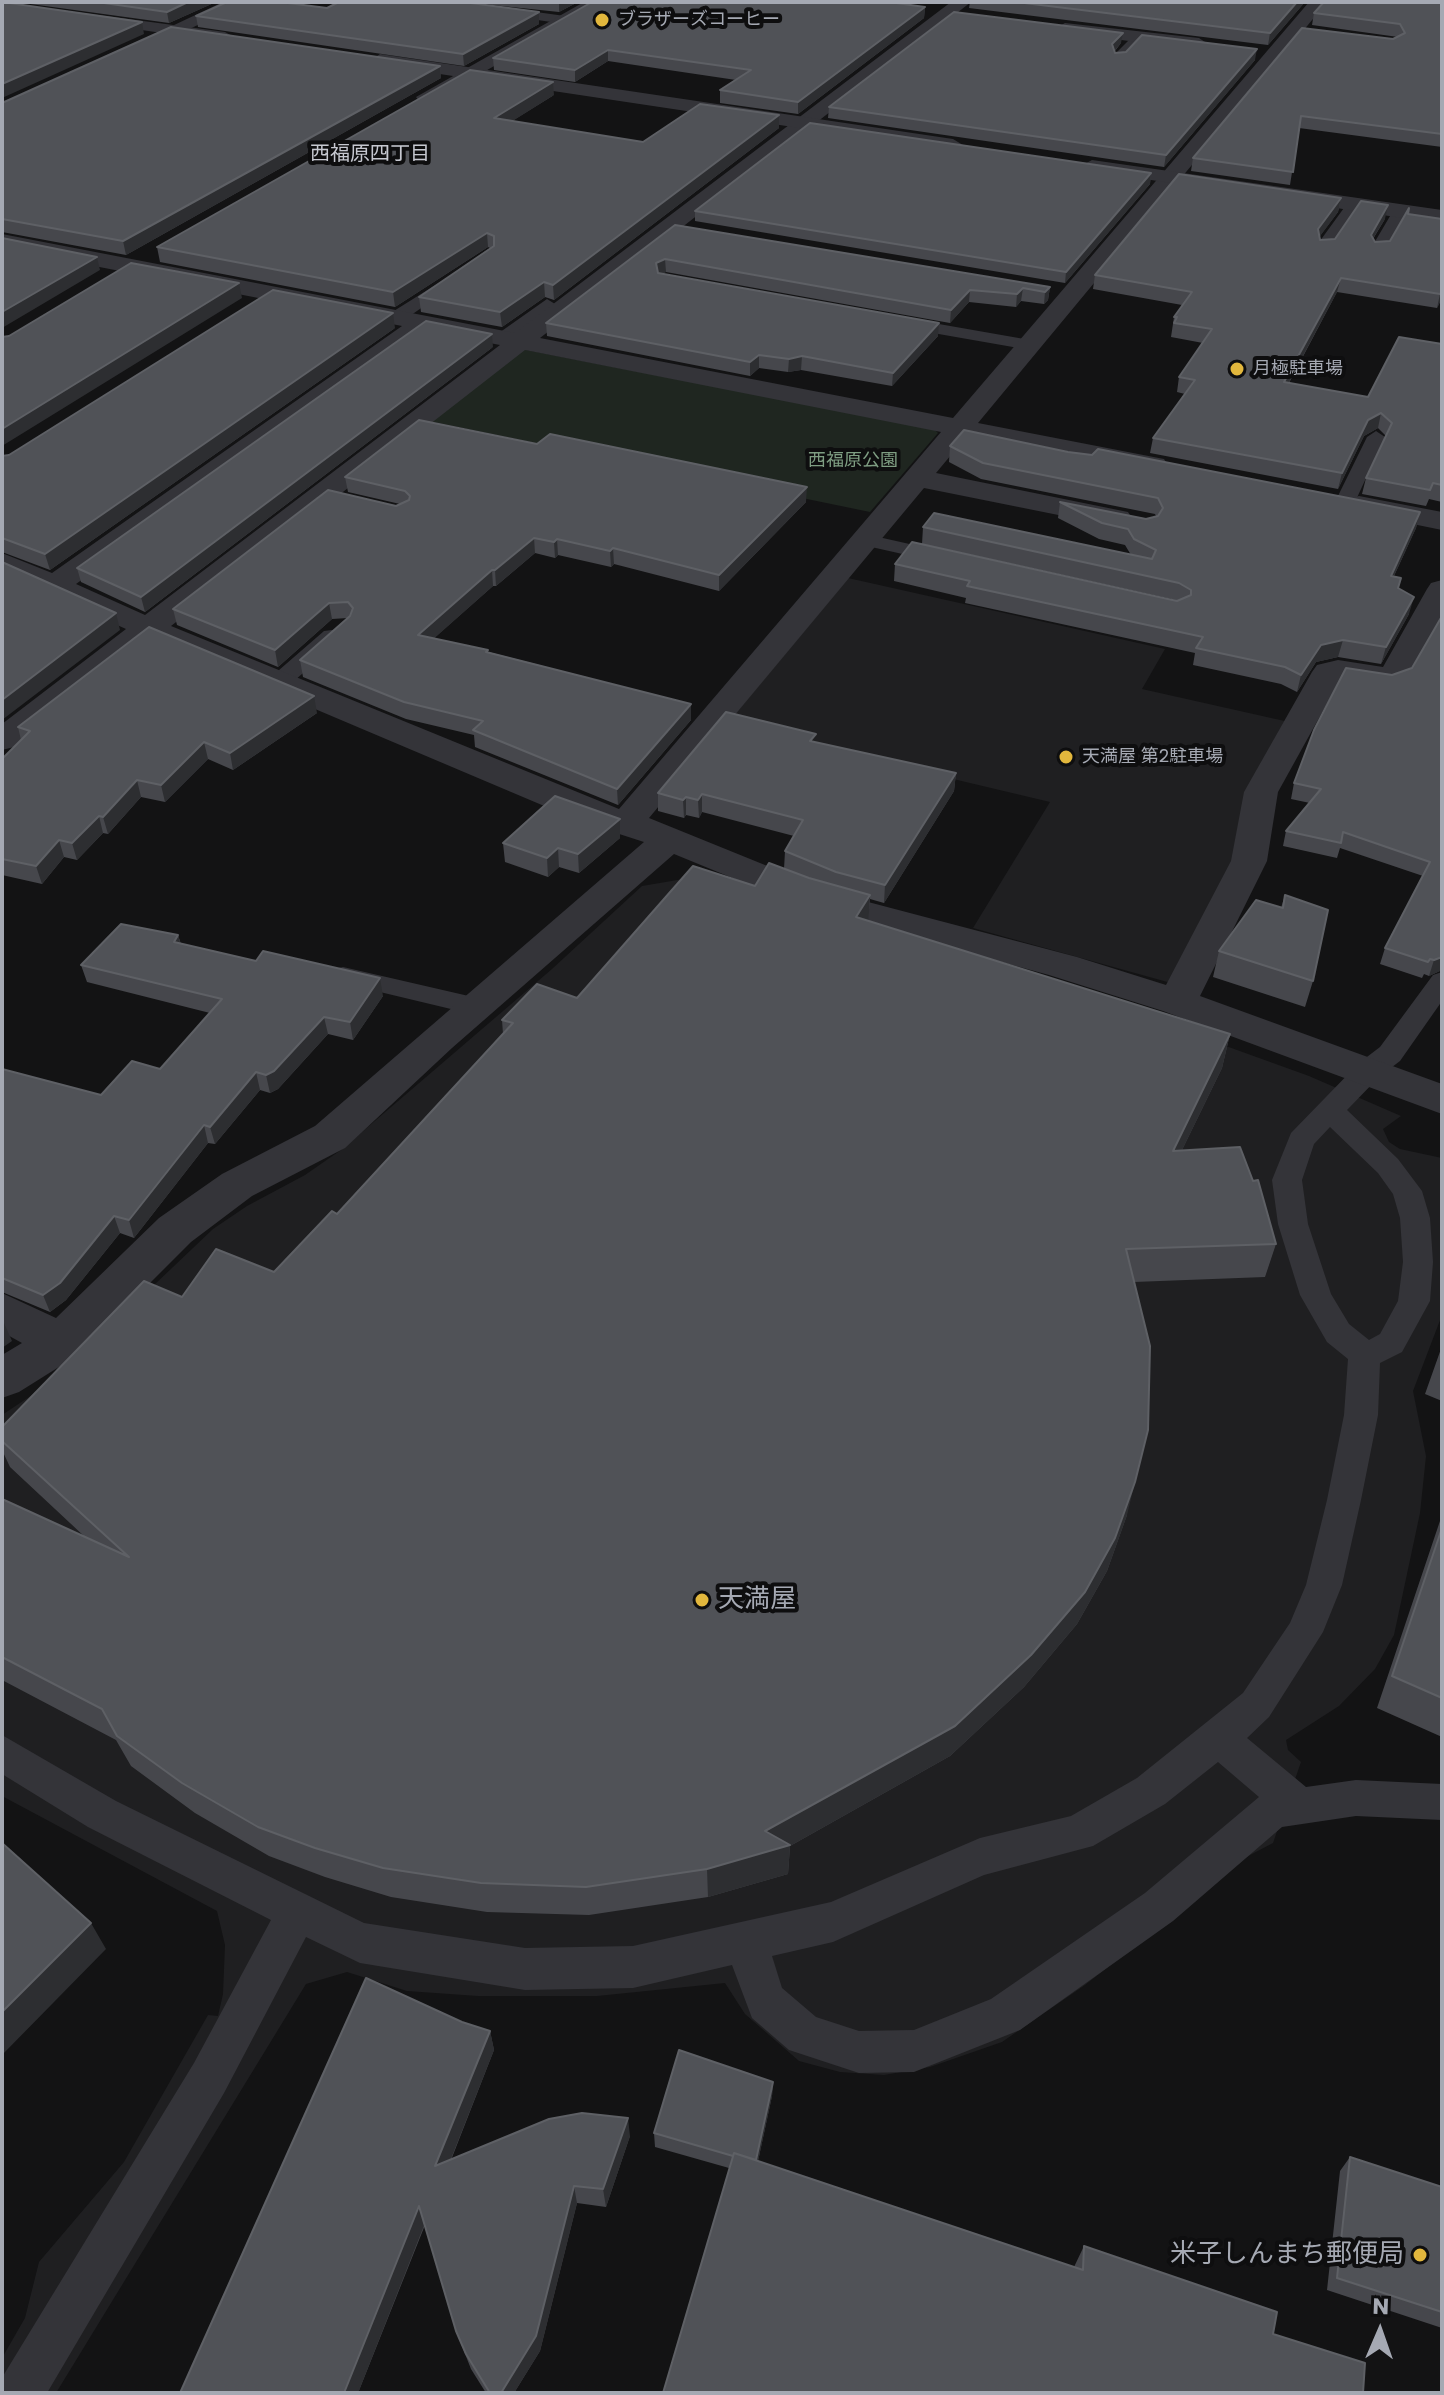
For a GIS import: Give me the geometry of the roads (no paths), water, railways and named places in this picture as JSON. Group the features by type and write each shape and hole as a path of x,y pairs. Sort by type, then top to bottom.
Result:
{"street":[{"path":"118,56 237,2"},
{"path":"406,109 597,2"},
{"path":"627,822 865,540 906,512 917,478 969,434 1030,345 1171,179 1266,53 1294,31 1318,2"},
{"path":"2,5 237,39"},
{"path":"920,9 955,8 978,17"},
{"path":"2,740 322,495 512,341 670,227 955,8"},
{"path":"1051,26 1214,46"},
{"path":"1294,31 1321,35"},
{"path":"360,57 973,148"},
{"path":"1080,164 1442,217"},
{"path":"670,227 701,232"},
{"path":"2,241 969,434 1056,472 1144,523"},
{"path":"106,281 158,250"},
{"path":"1042,288 1073,294"},
{"path":"245,310 272,293"},
{"path":"54,584 408,320"},
{"path":"917,478 1179,470"},
{"path":"1315,496 1442,521"},
{"path":"2,562 147,627 595,814 627,822 821,901 1063,966 1177,1002 1369,1070 1442,1100"},
{"path":"1177,1002 1249,861 1261,792 1328,672 1338,670 1388,677 1396,673 1439,603"},
{"path":"2,1379 61,1342 175,1230 237,1185 330,1137 668,840"},
{"path":"2,1311 61,1342"}],"lane":[{"path":"486,9 565,20"},
{"path":"1118,58 1139,37"},
{"path":"1323,248 1354,204"},
{"path":"1378,250 1401,211"},
{"path":"408,320 461,273"},
{"path":"512,341 547,304"},
{"path":"878,318 1030,345"},
{"path":"1345,502 1376,437"},
{"path":"322,495 353,502"},
{"path":"865,540 973,564"},
{"path":"279,682 342,626"},
{"path":"315,969 476,1006"},
{"path":"1364,1354 1338,1333 1316,1295 1288,1203 1287,1180 1301,1140 1369,1070 1390,1054 1442,981"},
{"path":"1329,1109 1388,1166 1407,1191 1415,1218 1418,1262 1414,1301 1391,1343 1364,1354"},
{"path":"2,1753 102,1814 360,1943 525,1969 633,1967 833,1922 980,1857 1079,1833 1151,1791 1256,1705 1305,1632 1324,1585 1361,1415 1364,1354"},
{"path":"1219,1738 1299,1806"},
{"path":"749,1943 754,1975 767,2003 804,2035 859,2052 914,2051 1005,2015 1159,1907 1273,1810 1356,1798 1442,1802"},
{"path":"20,2393 209,2078 298,1911"}],"place":[{"name":"ブラザーズコーヒー","path":"602,20"},
{"name":"月極駐車場","path":"1237,369"},
{"name":"天満屋 第2駐車場","path":"1066,757"},
{"name":"天満屋","path":"702,1600"},
{"name":"米子しんまち郵便局","path":"1420,2255"}],"district":[{"name":"西福原四丁目","path":"370,155"}],"park label":[{"name":"西福原公園","path":"853,461"}]}
